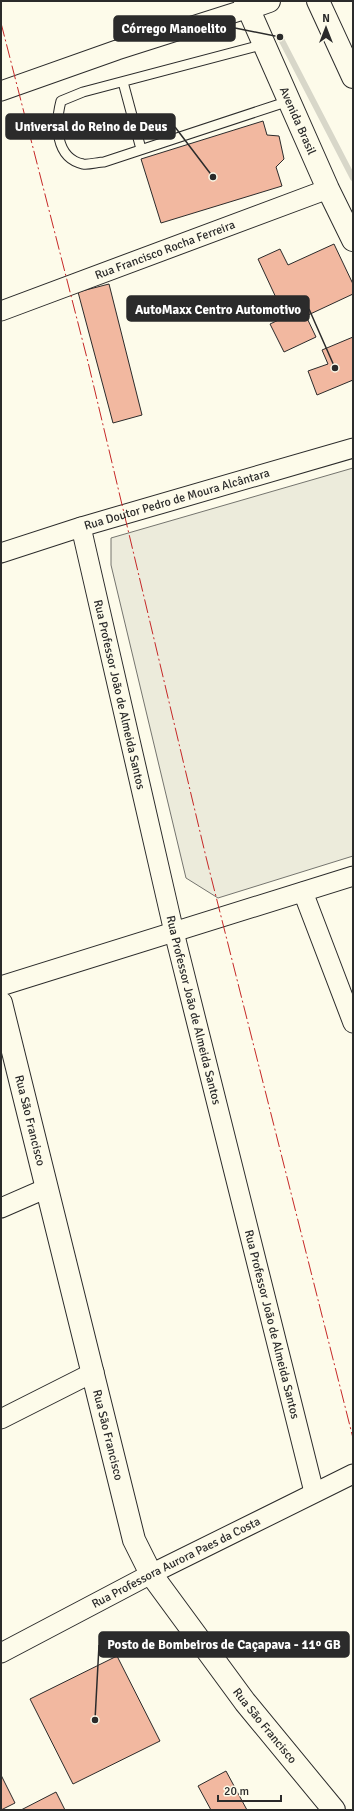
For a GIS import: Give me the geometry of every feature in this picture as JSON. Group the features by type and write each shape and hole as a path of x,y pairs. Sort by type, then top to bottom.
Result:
{"street":[{"path":"1,92 247,5 269,1"},
{"path":"318,1 353,77"},
{"name":"Avenida Brasil","path":"247,5 328,189 353,240"},
{"name":"Rua Francisco Rocha Ferreira","path":"1,311 328,189"},
{"name":"Rua Doutor Pedro de Moura Alcântara","path":"1,553 81,526 353,448"},
{"name":"Rua Professor João de Almeida Santos","path":"81,526 174,932 314,1492"},
{"path":"1,986 353,876"},
{"path":"302,892 353,1023"},
{"name":"Rua São Francisco","path":"1,1003 94,1372 134,1540 151,1574 245,1702 334,1810"},
{"path":"1,1208 47,1188"},
{"path":"1,1418 94,1372"},
{"name":"Rua Professora Aurora Paes da Costa","path":"1,1653 151,1574 353,1474"}],"lane":[{"path":"265,44 83,92 61,102 58,128 61,148 71,160 84,164 104,162 289,100"},
{"path":"123,82 141,149"}],"shaded area":[{"path":"353,468 353,856 218,898 186,878 111,565 111,538"}],"building":[{"path":"263,121 267,135 279,136 284,159 276,167 282,186 161,223 141,159"},
{"path":"334,244 353,284 353,294 306,316 316,337 284,352 270,324 285,317 258,259 280,249 288,265"},
{"path":"109,284 142,415 113,423 78,292"},
{"path":"353,337 353,380 317,395 308,371 328,364 322,350"},
{"path":"117,1656 160,1741 73,1784 30,1699"},
{"path":"226,1771 247,1810 211,1810 198,1786"},
{"path":"1,1775 15,1803 1,1810"},
{"path":"56,1792 65,1810 21,1810"}],"waterway":[{"path":"280,37 353,178"}],"power":[{"path":"1,23 88,362 206,857 353,1438"}],"place":[{"name":"Córrego Manoelito","path":"280,37"},
{"name":"Universal do Reino de Deus","path":"213,177"},
{"name":"AutoMaxx Centro Automotivo","path":"335,368"},
{"name":"Posto de Bombeiros de Caçapava - 11º GB","path":"95,1720"}]}
